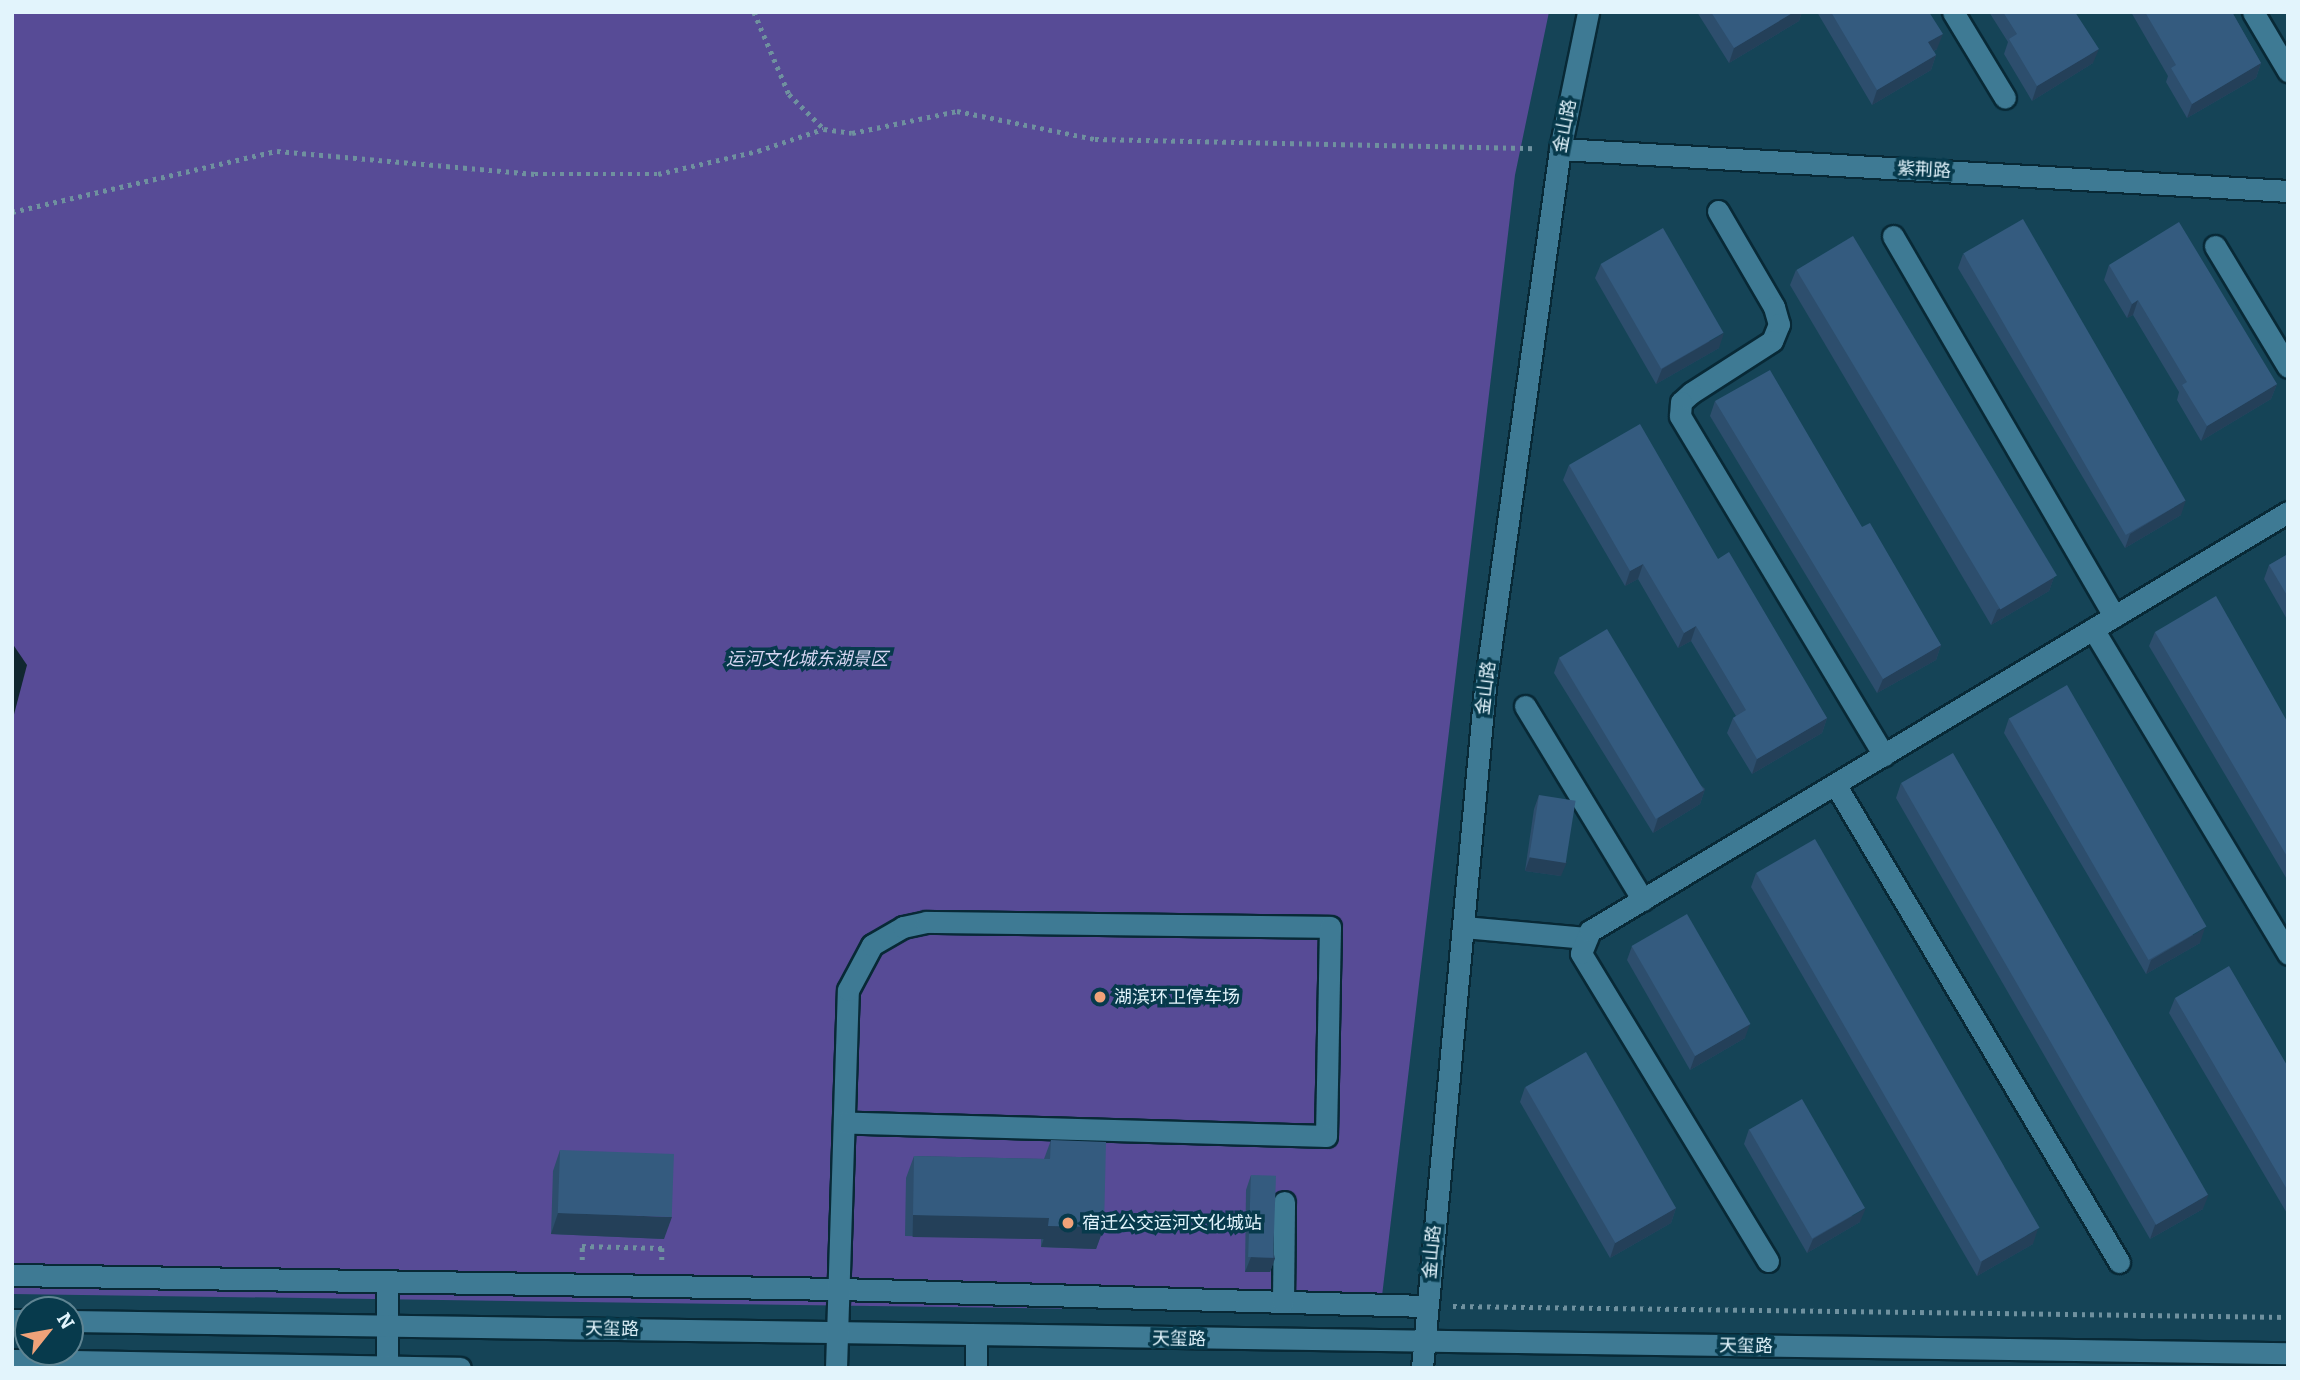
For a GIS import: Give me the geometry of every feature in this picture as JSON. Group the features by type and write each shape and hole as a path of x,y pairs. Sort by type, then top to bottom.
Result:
{"street":[{"name":"金山路","path":"1422,1368 1485,687 1560,149 1588,12"},
{"path":"1953,12 2005,98"},
{"path":"2253,12 2288,71"},
{"name":"紫荆路","path":"1560,149 2288,191"},
{"path":"1718,211 1774,307 1779,324 1772,341 1690,393 1681,402 1680,416 1884,755"},
{"path":"1893,236 2114,617"},
{"path":"2215,246 2288,367"},
{"path":"1768,1261 1581,953 1590,931 2288,512"},
{"path":"2093,629 2288,954"},
{"path":"1525,706 1643,900"},
{"path":"1835,784 2119,1262"},
{"path":"836,1368 849,990 872,945 903,927 926,922 1330,927 1326,1136 846,1123"},
{"path":"1463,926 1587,938"},
{"path":"1283,1302 1284,1202"},
{"path":"12,1275 839,1289 1427,1306"},
{"path":"387,1282 387,1367"},
{"name":"天玺路","path":"84,1321 1424,1343 1927,1358 2031,1359 2288,1353"},
{"path":"975,1335 976,1368"},
{"path":"12,1360 460,1368"}],"path":[{"path":"754,12 789,94 824,129"},
{"path":"12,212 277,151 534,174 659,174 758,151 824,129 852,133 957,111 1095,139 1244,145 1440,143 1560,149"},
{"path":"582,1285 582,1246 662,1248 662,1286"},
{"path":"1427,1306 2288,1317"}],"green space":[{"name":"运河文化城东湖景区","path":"12,12 1549,12 1515,175 1380,1313 12,1294"}],"water":[{"path":"12,643 27,665 12,722"}],"building":[{"path":"1711,12 1794,12 1734,48"},
{"path":"1831,12 1929,12 1943,34 1928,42 1936,55 1877,90"},
{"path":"2003,12 2075,12 2099,49 2037,86 2009,39 2017,34"},
{"path":"2145,12 2232,12 2261,63 2192,104 2171,68 2176,65"},
{"path":"2023,219 2186,500 2126,535 1963,254"},
{"path":"2179,222 2277,384 2207,426 2182,385 2187,382 2138,300 2132,304 2109,265"},
{"path":"1663,228 1724,333 1661,369 1601,264"},
{"path":"1853,236 2057,575 2000,609 1796,270"},
{"path":"1770,370 1862,527 1870,523 1941,645 1883,679 1715,401"},
{"path":"1640,424 1718,559 1729,552 1827,718 1757,759 1733,718 1746,710 1696,626 1684,633 1643,564 1630,571 1569,465"},
{"path":"2288,554 2288,597 2269,565"},
{"path":"2216,596 2288,723 2288,858 2155,632"},
{"path":"1607,629 1704,790 1656,819 1559,658"},
{"path":"2067,685 2206,927 2148,960 2009,718"},
{"path":"1953,753 2208,1195 2156,1225 1901,783"},
{"path":"1539,795 1576,801 1566,863 1529,857"},
{"path":"1815,839 2040,1228 1981,1262 1756,873"},
{"path":"1687,914 1750,1024 1695,1056 1632,946"},
{"path":"2229,966 2288,1067 2288,1191 2175,998"},
{"path":"1586,1052 1676,1208 1615,1243 1525,1087"},
{"path":"1802,1099 1865,1208 1812,1239 1749,1130"},
{"path":"1051,1140 1106,1142 1104,1227 1048,1226 1049,1218 913,1215 914,1156 1050,1159"},
{"path":"560,1150 674,1154 672,1217 558,1213"},
{"path":"1251,1175 1276,1176 1273,1258 1248,1257"}],"place":[{"name":"湖滨环卫停车场","path":"1100,997"},
{"name":"宿迁公交运河文化城站","path":"1068,1223"}]}
